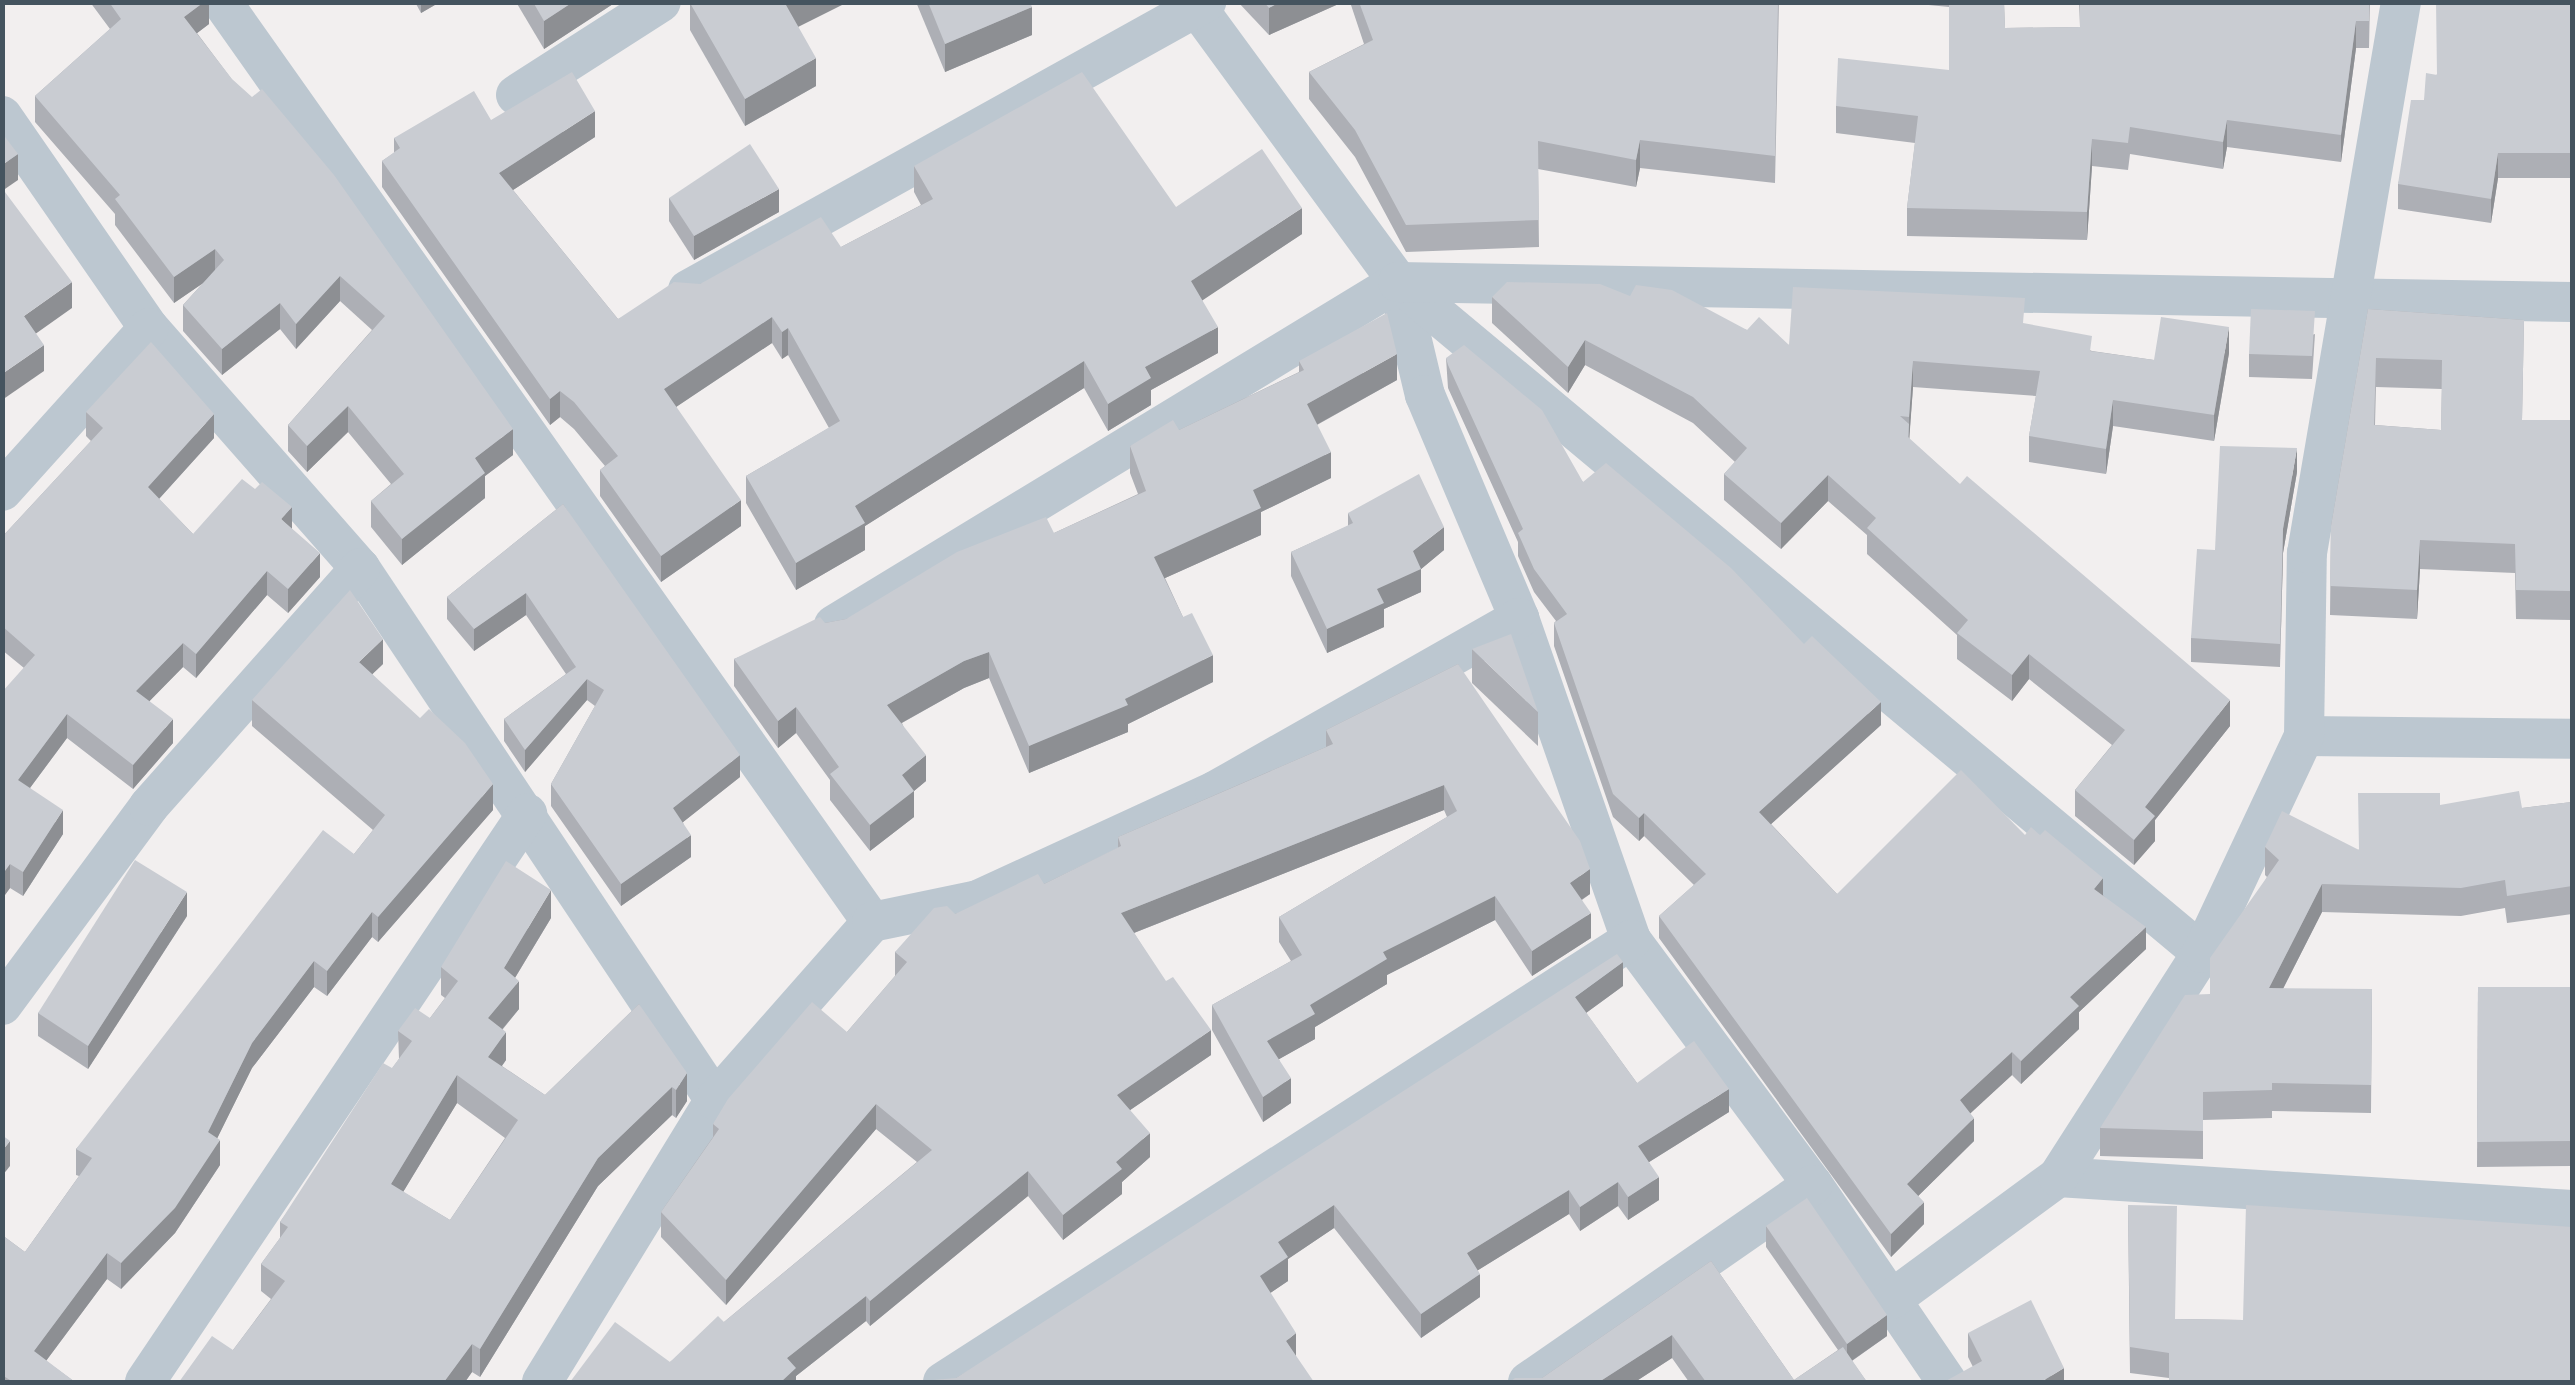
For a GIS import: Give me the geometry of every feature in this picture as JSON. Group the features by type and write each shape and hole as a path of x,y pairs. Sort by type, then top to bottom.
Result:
{"street":[{"path":"222,2 872,922"},
{"path":"516,95 661,2"},
{"path":"1892,1299 2058,1177 2202,953 2304,736 2307,552 2346,298 2400,2"},
{"path":"688,290 1198,4 1398,282 2202,953"},
{"path":"5,124 149,328 360,568 715,1100"},
{"path":"1398,282 1425,395 1518,618 1631,940 1813,1184 1948,1382"},
{"path":"834,625 1398,282 2572,302"},
{"path":"2,491 149,328"},
{"path":"2,1006 149,806 360,568"},
{"path":"542,1382 715,1100 872,922 978,900 1214,791 1518,618"},
{"path":"2304,736 2572,740"},
{"path":"145,1382 527,814"},
{"path":"943,1382 1631,940"},
{"path":"2058,1177 2572,1210"},
{"path":"1528,1382 1813,1184"}],"building":[{"path":"109,2 204,2 184,17 232,79 252,97 262,89 334,175 513,429 475,458 485,473 402,539 371,501 404,474 348,406 307,446 288,425 385,316 340,276 296,324 280,303 222,349 183,305 224,260 215,249 174,277 115,199 120,195 35,96 121,19"},
{"path":"533,2 573,2 544,21"},
{"path":"792,2 786,5 816,58 745,99 690,3"},
{"path":"928,2 1030,2 1032,7 945,44"},
{"path":"1359,2 1778,2 1775,156 1640,140 1636,160 1538,141 1539,220 1406,225 1355,130 1309,72 1373,40"},
{"path":"1949,2 2004,2 2005,28 2080,27 2080,2 2369,2 2369,21 2356,21 2341,135 2227,120 2223,142 2130,127 2128,143 2092,139 2087,212 1907,208 1918,116 1836,106 1838,58 1949,70"},
{"path":"2436,2 2572,2 2572,153 2498,153 2491,199 2398,184 2411,100 2424,100 2426,73 2437,75"},
{"path":"572,72 595,111 499,173 618,319 674,282 700,284 821,217 841,247 933,199 914,166 1082,72 1176,207 1262,149 1302,208 1191,281 1218,327 1145,367 1151,378 1108,404 1084,361 855,506 865,523 796,563 746,476 840,421 788,328 782,332 772,317 664,389 741,500 661,556 600,470 618,456 574,402 560,391 550,399 382,161 400,148 394,138 474,91 491,120"},
{"path":"2,133 18,154 2,165"},
{"path":"750,144 779,189 694,236 669,198"},
{"path":"2,188 72,282 24,316 44,345 2,374"},
{"path":"1507,282 1600,284 1630,296 1636,285 1672,290 1747,330 1759,317 1789,345 1793,287 2025,298 2023,323 2092,336 2090,351 2154,360 2161,317 2229,327 2214,415 2113,400 2106,449 2029,436 2040,371 1913,361 1909,417 1900,416 1909,424 1908,437 1960,484 1967,476 2230,700 2145,807 2155,816 2134,840 2075,790 2125,730 2029,654 2012,675 1957,633 1968,620 1867,528 1876,518 1828,475 1781,523 1724,474 1747,448 1693,397 1585,340 1568,367 1492,297"},
{"path":"2251,309 2315,311 2312,356 2249,354"},
{"path":"2368,309 2524,320 2522,420 2572,420 2572,591 2516,590 2515,544 2420,540 2417,590 2330,586 2331,526","holes":["2376,358 2442,360 2441,430 2374,425"]},
{"path":"1387,313 1397,354 1307,404 1331,452 1253,490 1261,508 1154,557 1183,617 1192,613 1213,655 1125,699 1128,705 1029,746 989,652 964,661 887,705 926,755 902,775 914,791 870,825 830,774 839,767 796,707 778,721 734,659 820,617 825,623 846,619 957,552 1046,517 1054,533 1146,491 1130,446 1173,420 1179,430 1304,370 1299,361"},
{"path":"151,342 214,414 148,487 193,534 242,479 255,489 262,482 292,507 281,519 320,553 288,589 267,571 196,654 183,643 136,691 173,719 133,765 67,714 18,780 63,810 23,872 10,864 2,875 2,692 35,655 2,626 2,537 103,428 86,412"},
{"path":"1464,345 1542,410 1583,482 1606,463 1731,568 1804,644 1812,636 1881,702 1759,812 1837,894 1961,770 2025,835 2031,827 2040,835 2045,830 2103,878 2094,889 2146,927 2070,997 2079,1006 2021,1061 2012,1052 1960,1100 1974,1118 1907,1184 1924,1202 1891,1234 1659,916 1706,874 1644,813 1639,818 1613,794 1554,623 1567,614 1534,569 1518,533 1523,529 1448,365 1446,358"},
{"path":"2220,446 2297,448 2283,529 2280,644 2191,638 2197,549 2215,550"},
{"path":"1419,474 1444,527 1413,551 1421,569 1377,589 1384,603 1327,629 1291,552 1353,523 1348,513"},
{"path":"563,504 740,755 673,808 691,835 621,884 551,784 604,690 587,679 525,750 504,719 576,667 526,593 474,629 447,597"},
{"path":"350,590 383,639 359,662 420,718 429,709 465,743 493,784 378,917 372,912 327,971 314,961 252,1043 208,1132 220,1140 175,1208 121,1263 107,1253 34,1351 75,1382 13,1382 2,1375 2,1235 25,1252 92,1158 76,1149 323,830 354,854 385,815 252,700"},
{"path":"1511,634 1538,712 1472,649"},
{"path":"1458,664 1580,841 1590,869 1570,883 1591,913 1532,951 1495,896 1383,952 1387,959 1310,1005 1315,1014 1267,1041 1291,1078 1263,1097 1212,1005 1302,955 1279,917 1457,811 1444,785 1121,913 1166,981 1173,977 1211,1030 1117,1095 1150,1133 1116,1162 1122,1169 1063,1215 1028,1171 870,1301 866,1296 787,1358 796,1368 781,1382 570,1382 615,1322 670,1362 718,1316 724,1322 932,1150 876,1104 726,1280 661,1212 719,1129 713,1124 728,1099 812,1002 847,1032 907,962 895,952 934,908 947,906 955,914 1038,874 1044,884 1121,846 1118,837 1333,744 1326,730"},
{"path":"2519,791 2522,808 2572,802 2572,886 2507,896 2505,880 2461,888 2322,884 2269,988 2372,989 2371,1085 2272,1083 2272,1090 2203,1092 2203,1131 2100,1128 2185,995 2210,994 2210,958 2279,860 2265,847 2282,811 2359,850 2358,793 2440,793 2440,805"},
{"path":"135,860 187,892 88,1046 38,1013"},
{"path":"506,861 551,890 504,968 519,981 488,1018 506,1032 488,1057 545,1095 639,1004 687,1073 676,1090 672,1087 598,1158 480,1349 472,1344 444,1382 179,1382 212,1336 233,1350 285,1281 261,1264 288,1227 280,1222 383,1063 392,1068 412,1041 398,1031 415,1008 430,1018 458,981 441,967","holes":["457,1075 518,1120 450,1220 391,1184"]},
{"path":"1617,954 1623,962 1575,997 1637,1083 1694,1041 1729,1089 1638,1146 1659,1177 1628,1197 1618,1182 1580,1207 1569,1190 1467,1253 1480,1274 1421,1314 1334,1205 1278,1242 1288,1257 1260,1276 1296,1333 1286,1341 1314,1382 930,1382 956,1378"},
{"path":"2478,987 2572,987 2572,1141 2477,1142"},
{"path":"2,1135 10,1141 2,1151"},
{"path":"1807,1198 1887,1315 1847,1344 1766,1226"},
{"path":"2128,1205 2177,1206 2175,1319 2243,1320 2246,1205 2572,1227 2572,1382 2169,1382 2169,1353 2130,1347"},
{"path":"1711,1261 1794,1380 1843,1347 1867,1382 1706,1382 1672,1335 1599,1382 1510,1382 1515,1378 1542,1378"},
{"path":"2031,1300 2064,1368 2041,1382 1944,1382 1982,1361 1968,1333"}]}
